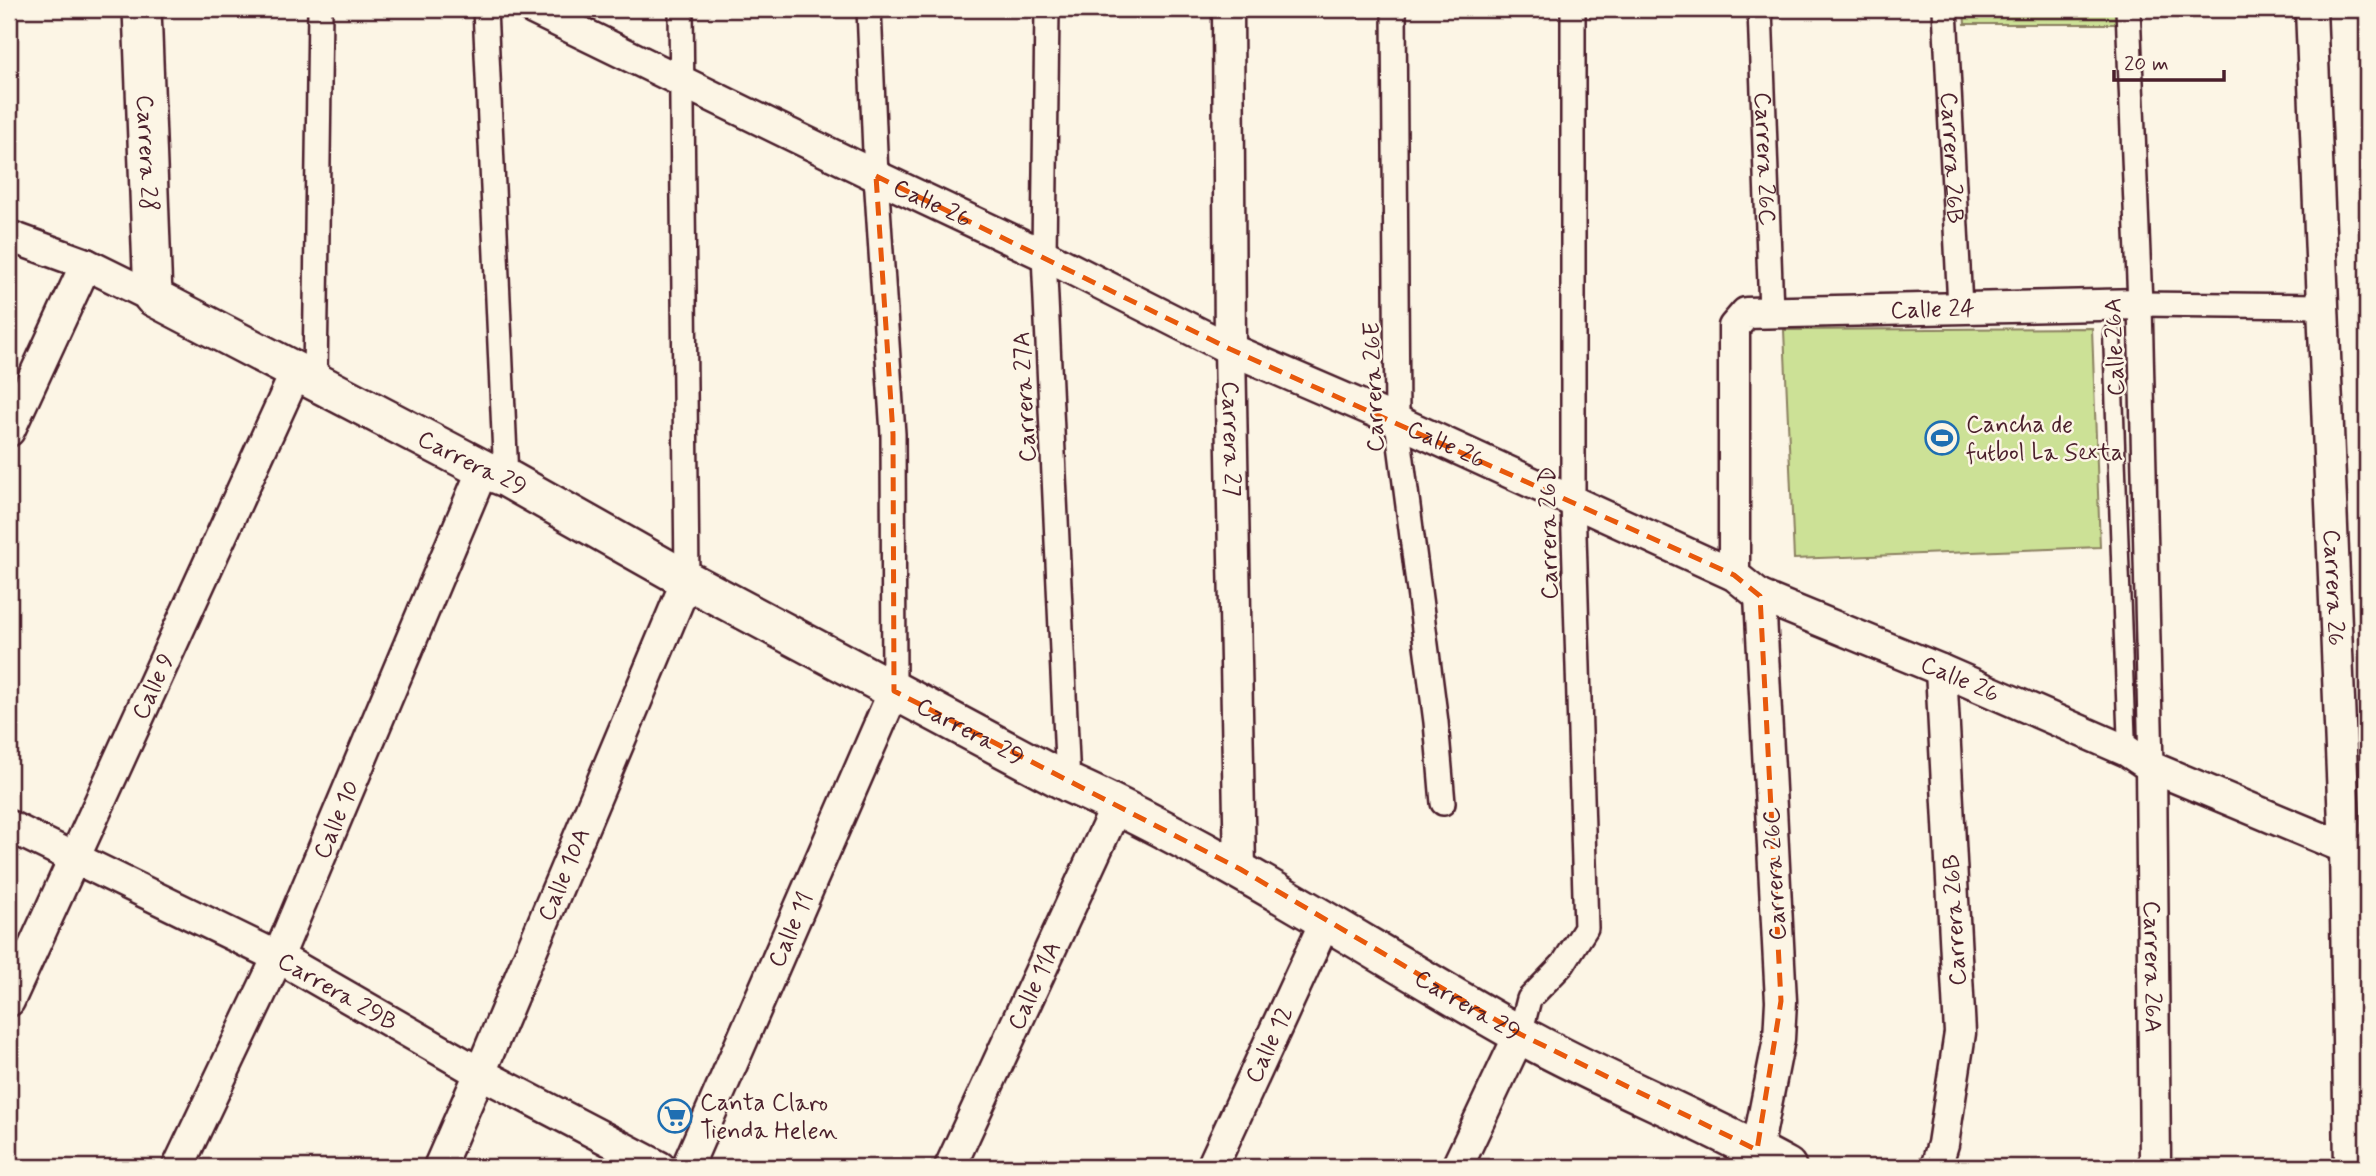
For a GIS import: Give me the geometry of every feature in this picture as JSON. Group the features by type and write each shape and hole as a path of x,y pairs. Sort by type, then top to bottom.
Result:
{"street":[{"name":"Carrera 28","path":"142,9 153,297"},
{"path":"306,375 320,9"},
{"path":"485,9 495,473"},
{"name":"Calle 26","path":"533,9 1044,255 1230,349 1397,421 1734,575 1760,596 1941,670 2356,853"},
{"path":"681,9 687,580"},
{"path":"869,9 876,176 893,434 894,691"},
{"name":"Carrera 27A","path":"1047,9 1044,255 1068,783"},
{"name":"Carrera 27","path":"1228,9 1230,349 1240,869"},
{"name":"Carrera 26E","path":"1394,9 1397,421 1436,722 1443,803"},
{"name":"Carrera 26D","path":"1520,1034 1529,999 1563,964 1586,928 1573,502 1573,9"},
{"name":"Carrera 26C","path":"1760,9 1771,311"},
{"name":"Carrera 26B","path":"1945,9 1960,307"},
{"name":"Calle 26A","path":"2129,9 2140,304 2139,759"},
{"name":"Carrera 26","path":"2311,9 2322,306 2356,853 2350,1167"},
{"path":"9,236 86,264 153,297"},
{"path":"9,431 86,264"},
{"name":"Carrera 29","path":"153,297 495,473 687,580 1068,783 1240,869 1325,922 1520,1034 1764,1162"},
{"path":"2140,304 2322,306"},
{"name":"Calle 24","path":"1734,575 1734,327 1746,313 2140,304"},
{"name":"Calle 9","path":"9,1001 74,857 306,375"},
{"name":"Calle 10","path":"178,1167 278,957 495,473"},
{"name":"Calle 10A","path":"439,1167 687,580"},
{"name":"Carrera 26C","path":"1760,596 1781,1001 1764,1162"},
{"name":"Carrera 26B","path":"1936,1167 1943,1144 1960,1033 1941,670"},
{"name":"Calle 11","path":"687,1167 894,691"},
{"name":"Carrera 26A","path":"2139,759 2154,1167"},
{"name":"Calle 11A","path":"950,1167 1116,805"},
{"name":"Carrera 29B","path":"9,826 278,957 480,1073 660,1167"},
{"name":"Calle 12","path":"1212,1167 1325,922"},
{"path":"1457,1167 1520,1034"}],"lane":[{"path":"2112,334 2139,759"}],"highlighted area":[{"path":"876,176 1230,349 1734,575 1760,596 1781,1001 1757,1150 1520,1034 1240,869 894,691 893,434"}],"green space":[{"path":"1964,9 2122,9 2121,24 1965,24"},
{"name":"Cancha de futbol La Sexta","path":"2092,328 2100,547 1794,559 1784,330"}],"place":[{"name":"Cancha de futbol La Sexta","path":"1942,438"},
{"name":"Canta Claro Tienda Helen","path":"675,1116"}]}
